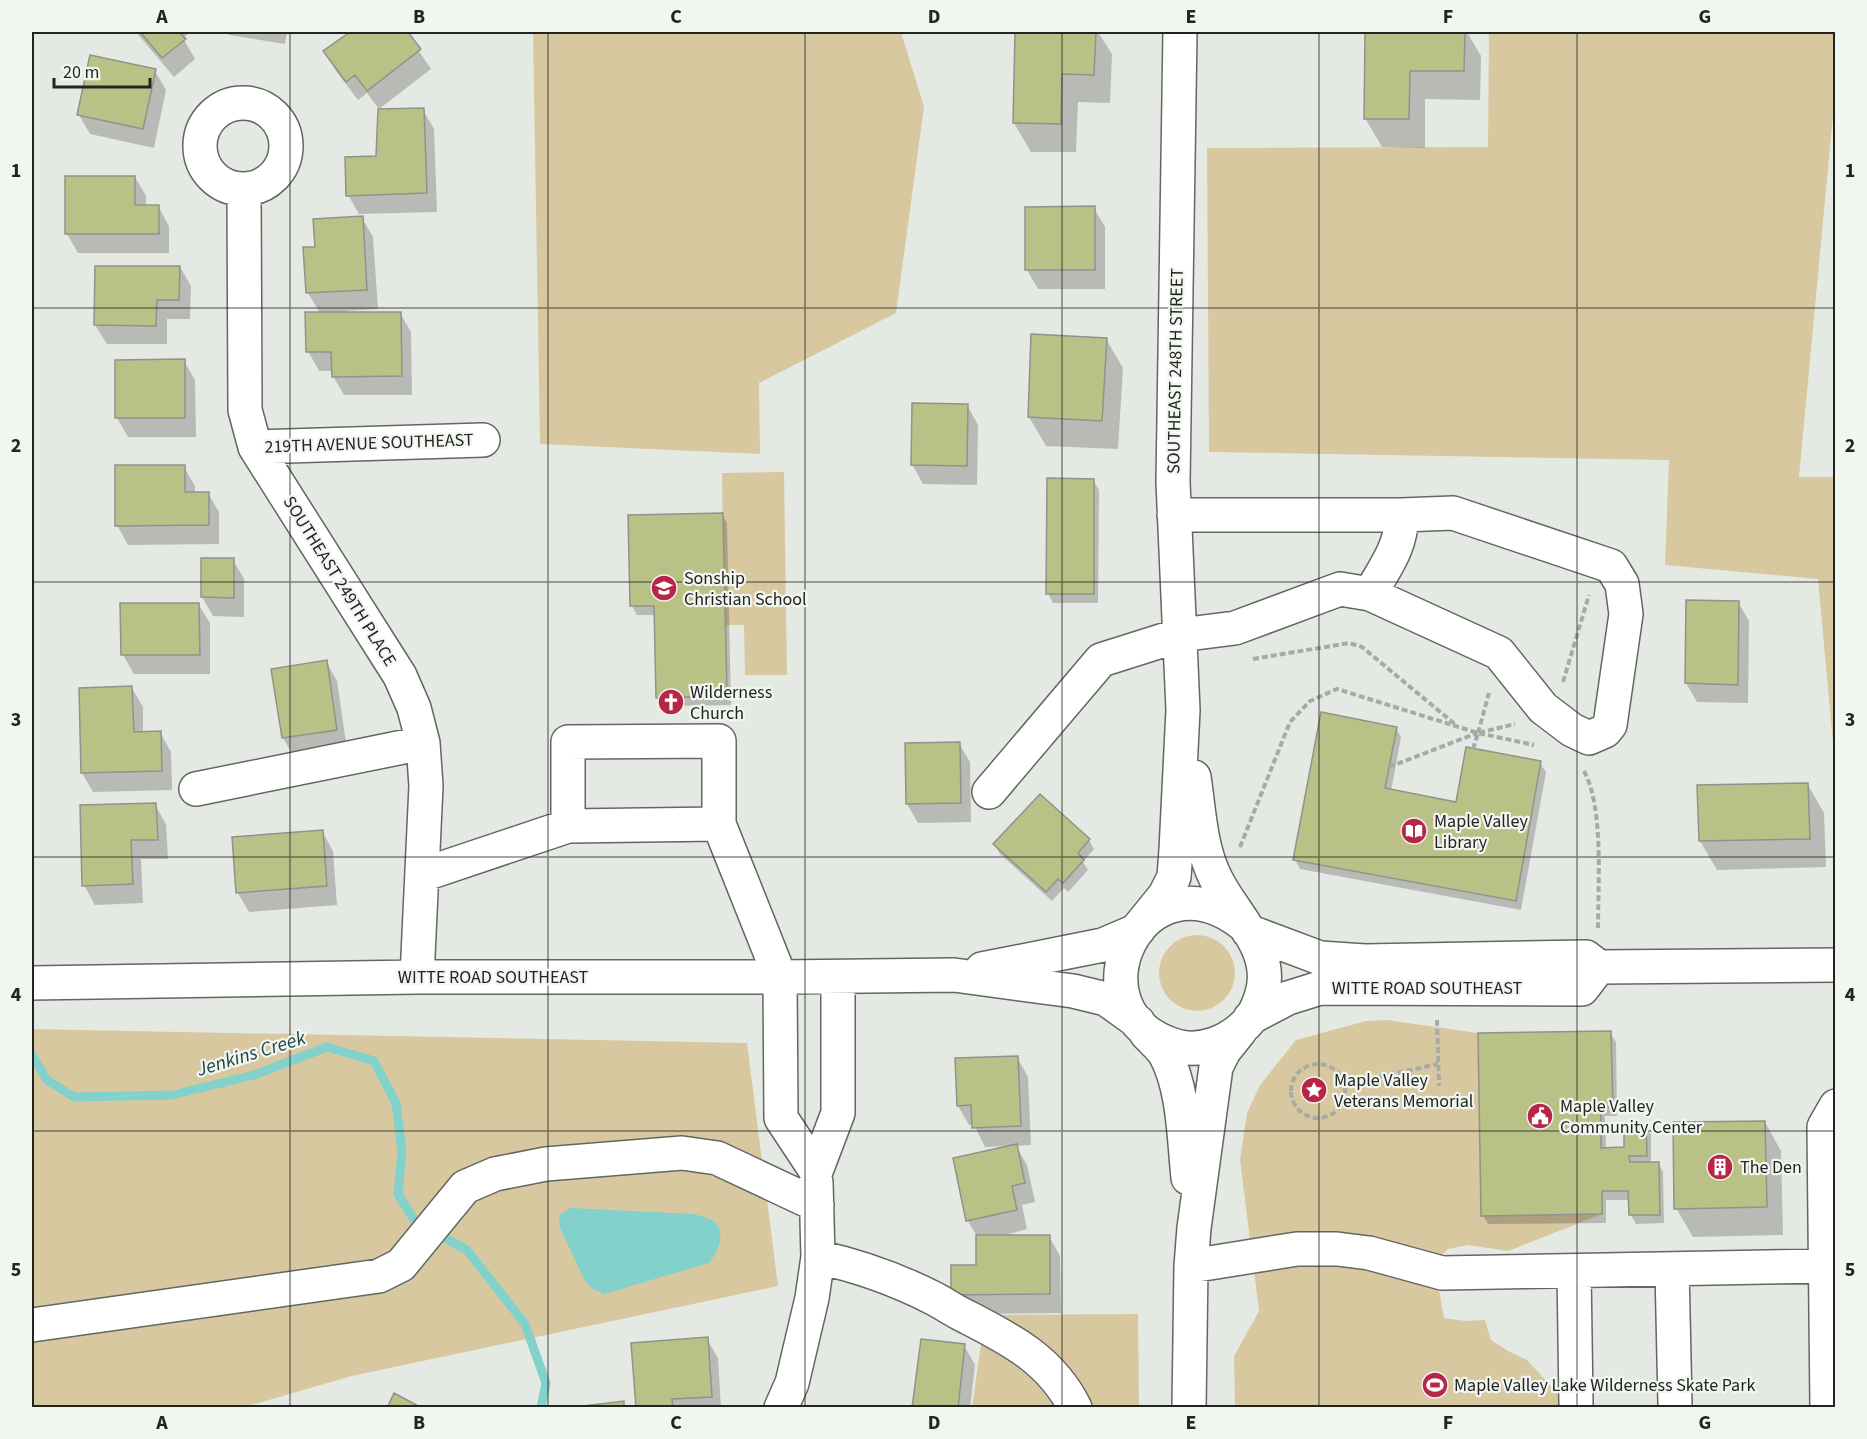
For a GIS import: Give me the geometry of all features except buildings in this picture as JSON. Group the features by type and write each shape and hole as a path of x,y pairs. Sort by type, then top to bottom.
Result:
{"street":[{"name":"SOUTHEAST 248TH STREET","path":"1138,929 1165,895 1174,877 1183,710 1174,515 1180,32"},
{"name":"SOUTHEAST 249TH PLACE","path":"244,189 245,410 255,447 400,676 414,708 423,743 426,786 417,977"},
{"name":"219TH AVENUE SOUTHEAST","path":"255,447 483,440"},
{"path":"989,792 1101,660 1180,635 1235,628 1340,589 1370,594 1499,653 1543,708 1572,730 1589,738 1605,731 1610,725 1626,614 1622,584 1611,566 1453,513 1174,515"},
{"path":"1370,594 1394,551 1402,531 1401,515"},
{"name":"SOUTHEAST 248TH STREET","path":"1183,710 1206,850 1215,878 1247,929"},
{"path":"568,826 568,742 719,741 719,824 780,977 781,1118 816,1171"},
{"path":"196,789 423,743"},
{"path":"422,875 568,826 719,824"},
{"path":"1189,1407 1191,1266 1194,1228 1216,1067 1224,1051 1257,1008 1263,992 1265,974 1262,957 1255,940 1232,915 1200,904 1183,904 1167,908 1152,916 1138,929 1126,946 1120,967 1121,990 1129,1011 1164,1053 1179,1096 1194,1228"},
{"name":"WITTE ROAD SOUTHEAST","path":"954,975 1103,945 1138,929"},
{"name":"WITTE ROAD SOUTHEAST","path":"1247,929 1320,958 1365,961 1586,957 1599,967 1836,965"},
{"name":"WITTE ROAD SOUTHEAST","path":"1249,1021 1288,998 1320,988 1582,988 1599,967"},
{"name":"WITTE ROAD SOUTHEAST","path":"32,983 417,977 954,975 1073,991 1106,999 1140,1025"},
{"path":"781,1407 792,1383 812,1298 818,1257 816,1171 838,1113 838,977"},
{"path":"1140,1025 1162,1041 1184,1048 1208,1047 1229,1038 1249,1021"},
{"path":"1827,1407 1824,1127 1836,1106"},
{"path":"32,1325 379,1276 400,1265 465,1187 495,1174 546,1164 682,1153 717,1158 817,1205"},
{"path":"1191,1266 1297,1250 1337,1249 1369,1252 1442,1273 1826,1266"},
{"path":"818,1257 853,1264 892,1279 935,1299 1020,1345 1045,1366 1070,1397 1075,1407"},
{"path":"1672,1269 1675,1404"},
{"path":"1574,1271 1576,1403"}],"path":[{"path":"1248,659 1349,643 1362,647 1459,727"},
{"path":"1238,850 1290,722 1310,701 1337,689 1478,733 1542,746"},
{"path":"1389,767 1478,733"},
{"path":"1580,762 1590,782 1597,813 1599,967"},
{"path":"1426,989 1437,1014 1438,1086"},
{"path":"1312,1064 1329,1065 1336,1070 1345,1084 1346,1094 1343,1103 1338,1111 1330,1116 1311,1118 1302,1114 1292,1098 1293,1081 1298,1073 1312,1064"},
{"path":"1345,1084 1438,1064"}],"shaded area":[{"path":"533,32 901,32 924,107 896,313 759,383 760,454 540,444"},
{"path":"1489,32 1835,32 1835,94 1799,477 1835,477 1835,765 1818,579 1665,565 1669,460 1209,452 1207,148 1488,147"},
{"path":"784,472 787,675 745,675 744,625 724,625 722,473"},
{"path":"1197,935 1211,938 1224,946 1232,959 1235,973 1232,987 1224,1000 1211,1008 1197,1011 1183,1008 1170,1000 1162,987 1159,973 1162,959 1170,946 1183,938"},
{"path":"1387,1020 1478,1033 1602,1214 1508,1251 1468,1245 1448,1249 1434,1262 1444,1318 1465,1321 1485,1320 1491,1340 1527,1360 1570,1407 1235,1407 1234,1356 1259,1311 1240,1160 1247,1113 1260,1085 1296,1040 1366,1021"},
{"path":"32,1029 747,1043 778,1286 352,1376 244,1407 32,1407"},
{"path":"1138,1314 1139,1407 972,1408 985,1315"}],"water":[{"path":"570,1208 694,1214 710,1219 717,1225 720,1230 720,1242 709,1263 604,1294 593,1289 585,1281 560,1228 559,1215"}],"waterway":[{"name":"Jenkins Creek","path":"32,1055 47,1080 74,1097 172,1095 254,1075 327,1047 374,1061 396,1103 402,1152 398,1194 415,1221 424,1226"},
{"name":"Jenkins Creek","path":"436,1233 467,1250 525,1324 546,1383 541,1408"}],"place":[{"name":"Sonship Christian School","path":"664,588"},
{"name":"Wilderness Church","path":"671,702"},
{"name":"Maple Valley Library","path":"1414,831"},
{"name":"Maple Valley Veterans Memorial","path":"1314,1090"},
{"name":"Maple Valley Community Center","path":"1540,1116"},
{"name":"The Den","path":"1720,1167"},
{"name":"Maple Valley Lake Wilderness Skate Park","path":"1435,1385"}]}
